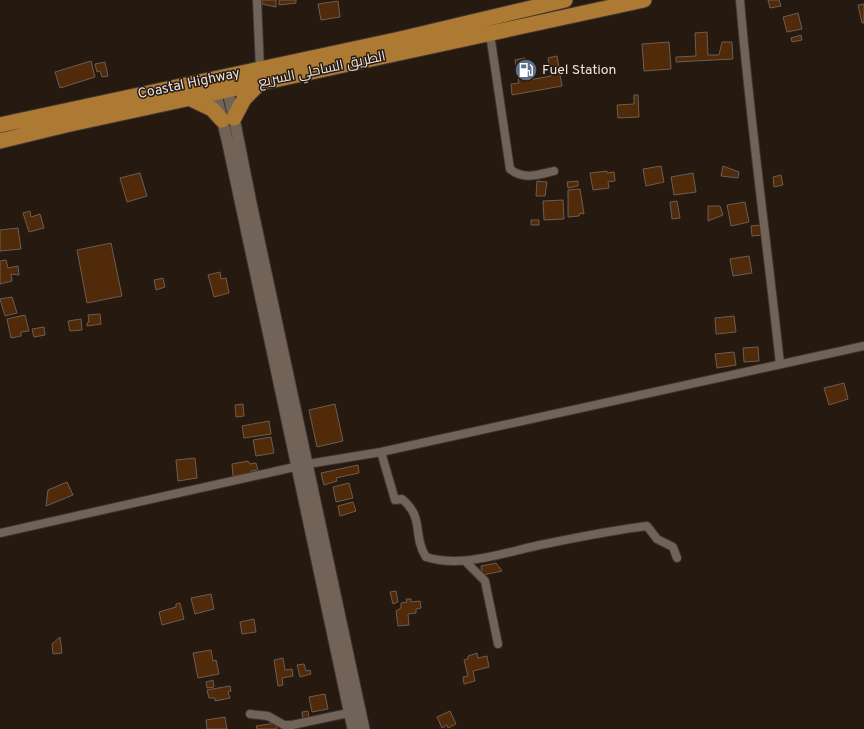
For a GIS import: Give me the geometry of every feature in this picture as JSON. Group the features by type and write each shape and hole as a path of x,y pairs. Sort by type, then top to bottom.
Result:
{"highway":[{"name":"Coastal Highway","path":"0,125 220,85 260,69 400,39 521,4 565,0"},
{"name":"الطريق الساحلي السريع","path":"0,141 66,125 191,99 220,85 260,84 644,0"},
{"path":"191,99 228,119 244,99 260,84"}],"street":[{"path":"257,0 260,69"},
{"path":"740,0 754,152 764,222 780,364"},
{"path":"490,34 510,168 516,174 526,177 554,171"},
{"path":"220,85 246,204 296,467 324,568 355,711 354,729"},
{"path":"246,204 291,385 308,464 324,568"},
{"path":"0,533 308,464 381,452 864,346"},
{"path":"280,388 291,385"},
{"path":"381,452 394,500 402,500 410,506 415,513 421,549 426,557 437,561 465,561 546,544 647,526 657,539 673,547 677,558"},
{"path":"465,561 485,581 498,644"},
{"path":"250,714 268,716 284,725 292,725 355,711"}],"building":[{"path":"262,0 276,0 276,7 262,4"},
{"path":"279,0 296,0 296,3 279,5"},
{"path":"768,0 779,0 781,6 770,8"},
{"path":"338,1 340,17 321,20 318,4"},
{"path":"864,4 864,23 862,23 858,5"},
{"path":"798,13 802,29 787,32 783,17"},
{"path":"707,32 708,55 719,55 722,42 732,42 733,59 676,62 676,57 696,56 695,33"},
{"path":"801,35 802,40 792,42 791,38"},
{"path":"669,42 671,69 644,71 642,44"},
{"path":"557,56 562,86 512,95 511,84 519,83 515,60 525,58 529,80 551,76 548,58"},
{"path":"91,61 95,77 60,88 55,72"},
{"path":"105,62 108,76 102,77 100,71 97,72 95,64"},
{"path":"634,95 638,95 639,117 618,118 617,105 634,104"},
{"path":"661,166 664,182 646,186 643,169"},
{"path":"723,166 739,172 738,178 721,176"},
{"path":"607,171 607,173 614,172 615,181 608,182 609,188 593,190 590,173"},
{"path":"140,173 147,196 127,202 120,178"},
{"path":"693,173 696,192 674,195 671,177"},
{"path":"781,175 783,185 774,187 773,177"},
{"path":"537,181 547,182 545,196 536,196"},
{"path":"578,181 578,186 568,188 567,182"},
{"path":"580,189 584,214 580,213 579,216 568,217 568,190"},
{"path":"563,200 564,219 544,220 543,201"},
{"path":"677,201 680,218 672,219 670,202"},
{"path":"745,202 749,222 731,226 727,205"},
{"path":"708,206 720,206 723,215 708,221"},
{"path":"30,211 31,217 40,214 44,228 29,232 23,213"},
{"path":"531,220 539,220 539,225 531,225"},
{"path":"761,225 762,235 752,236 751,226"},
{"path":"18,228 21,249 0,251 0,230"},
{"path":"111,243 122,296 87,303 77,250"},
{"path":"749,256 752,273 733,276 730,259"},
{"path":"6,260 8,268 18,266 19,275 11,274 12,281 0,284 0,261"},
{"path":"220,272 221,279 226,278 229,293 214,297 208,275"},
{"path":"163,278 165,287 156,290 154,280"},
{"path":"12,297 17,313 5,316 0,299"},
{"path":"100,314 101,324 87,326 87,323 89,322 88,315"},
{"path":"25,315 29,331 21,332 21,336 11,338 7,319"},
{"path":"734,316 736,332 716,334 715,318"},
{"path":"81,319 82,330 70,331 68,321"},
{"path":"44,327 45,335 34,337 32,329"},
{"path":"758,347 759,361 744,362 743,348"},
{"path":"734,352 736,365 717,368 715,354"},
{"path":"844,383 848,399 829,405 824,388"},
{"path":"243,404 244,416 236,417 235,405"},
{"path":"335,404 343,441 317,447 309,410"},
{"path":"269,421 271,434 244,438 242,426"},
{"path":"271,437 274,453 256,456 253,440"},
{"path":"195,458 197,478 178,481 176,460"},
{"path":"248,461 250,464 256,463 258,470 251,471 251,473 233,476 232,464"},
{"path":"358,465 359,473 336,478 337,481 324,485 321,473"},
{"path":"67,482 73,495 46,506 48,490"},
{"path":"349,483 353,498 336,502 333,487"},
{"path":"353,502 356,511 340,516 338,506"},
{"path":"496,563 502,571 483,575 481,566"},
{"path":"396,591 398,602 393,604 390,592"},
{"path":"211,594 214,609 195,614 191,598"},
{"path":"406,599 411,599 411,602 420,601 421,608 416,609 416,613 408,614 409,625 398,626 396,611 401,608 401,603 407,602"},
{"path":"180,603 184,619 162,625 159,612 176,607 176,604"},
{"path":"254,619 256,632 242,634 240,622"},
{"path":"60,637 62,653 53,654 52,644"},
{"path":"211,650 213,661 216,660 219,674 198,678 193,653"},
{"path":"477,653 478,658 487,656 489,667 473,671 475,681 464,684 463,677 468,676 464,660 468,659 468,656"},
{"path":"283,658 285,670 292,669 293,676 282,678 283,685 278,686 274,660"},
{"path":"304,664 306,671 310,670 311,674 300,677 297,665"},
{"path":"213,680 214,687 207,688 206,682"},
{"path":"230,686 231,691 228,692 230,698 215,701 215,698 209,698 207,690"},
{"path":"325,694 328,709 312,712 309,697"},
{"path":"308,711 309,718 303,719 302,712"},
{"path":"450,711 456,724 448,728 447,725 442,728 437,717"},
{"path":"225,717 227,729 207,729 206,720"},
{"path":"276,723 277,729 257,729 256,726"}],"place":[{"name":"Fuel Station","path":"526,70"}]}
